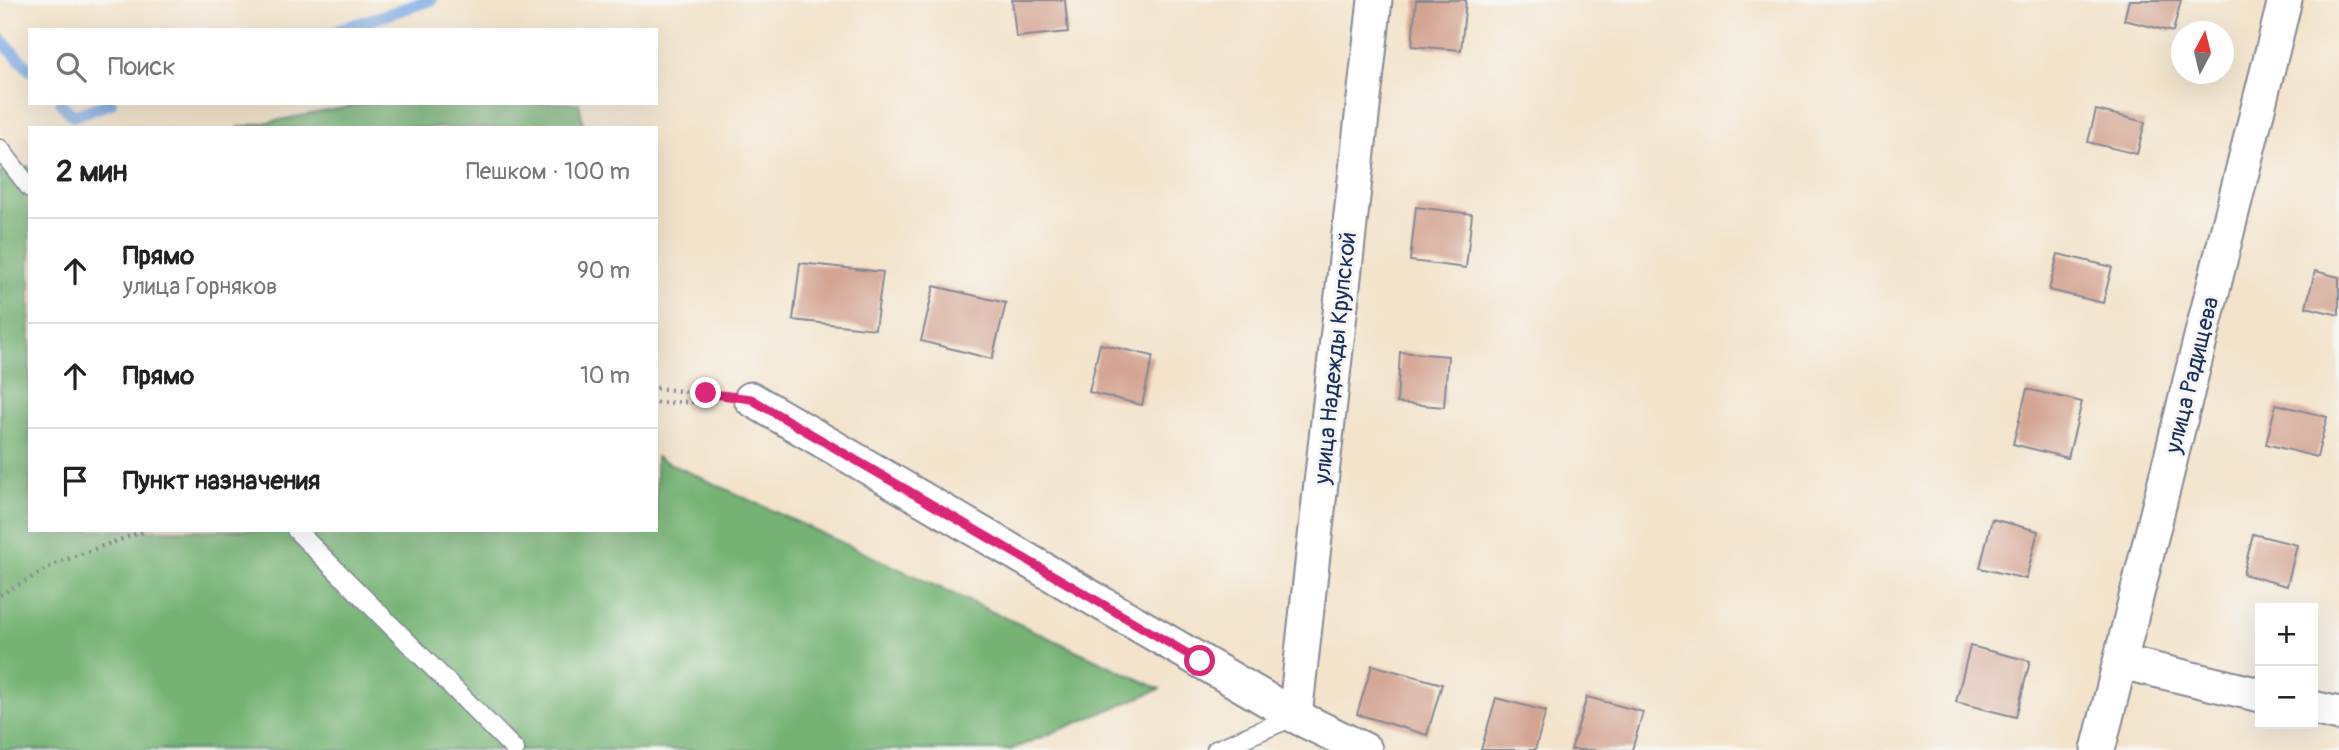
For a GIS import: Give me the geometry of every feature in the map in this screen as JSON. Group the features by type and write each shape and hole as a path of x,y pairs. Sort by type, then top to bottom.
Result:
{"street":[{"name":"улица Надежды Крупской","path":"1295,716 1375,0"},
{"name":"улица Радищева","path":"2098,750 2285,0"},
{"path":"751,399 1295,716 1365,750"},
{"path":"2121,662 2255,694"},
{"path":"2318,709 2339,715"}],"lane":[{"path":"0,149 28,185"},
{"path":"298,532 514,750"},
{"path":"1216,750 1295,716"}],"path":[{"path":"658,388 751,399"},
{"path":"658,403 751,399"},
{"path":"0,595 59,562 142,532"}],"green space":[{"path":"358,105 579,105 584,126 248,126"},
{"path":"28,166 28,532 658,532 658,458 1160,689 1010,750 0,750 0,172"}],"building":[{"path":"1012,0 1065,0 1068,32 1016,37"},
{"path":"1416,0 1466,0 1461,50 1412,46"},
{"path":"2129,0 2181,0 2176,21 2171,21 2171,32 2124,20"},
{"path":"2096,110 2145,122 2137,154 2088,142"},
{"path":"1416,207 1472,214 1466,268 1410,261"},
{"path":"2058,254 2112,267 2103,303 2049,290"},
{"path":"800,263 883,272 875,329 793,320"},
{"path":"2315,271 2339,277 2339,315 2306,307"},
{"path":"934,286 1006,303 992,359 921,341"},
{"path":"1100,344 1153,356 1142,405 1089,392"},
{"path":"1400,352 1448,356 1444,407 1397,403"},
{"path":"2027,389 2082,402 2068,458 2013,444"},
{"path":"2276,404 2327,417 2317,457 2266,444"},
{"path":"1992,519 2038,531 2026,579 1980,568"},
{"path":"2253,534 2297,545 2287,586 2243,574"},
{"path":"1970,646 2030,661 2016,717 1956,702"},
{"path":"1372,665 1442,684 1427,735 1357,714"},
{"path":"1587,697 1643,712 1632,750 1571,750"},
{"path":"1496,698 1546,711 1535,750 1481,750"}],"waterway":[{"path":"345,28 431,0"},
{"path":"0,39 28,68"},
{"path":"63,105 73,116 105,105"}],"route":[{"path":"706,393 751,399 1200,661"}]}
